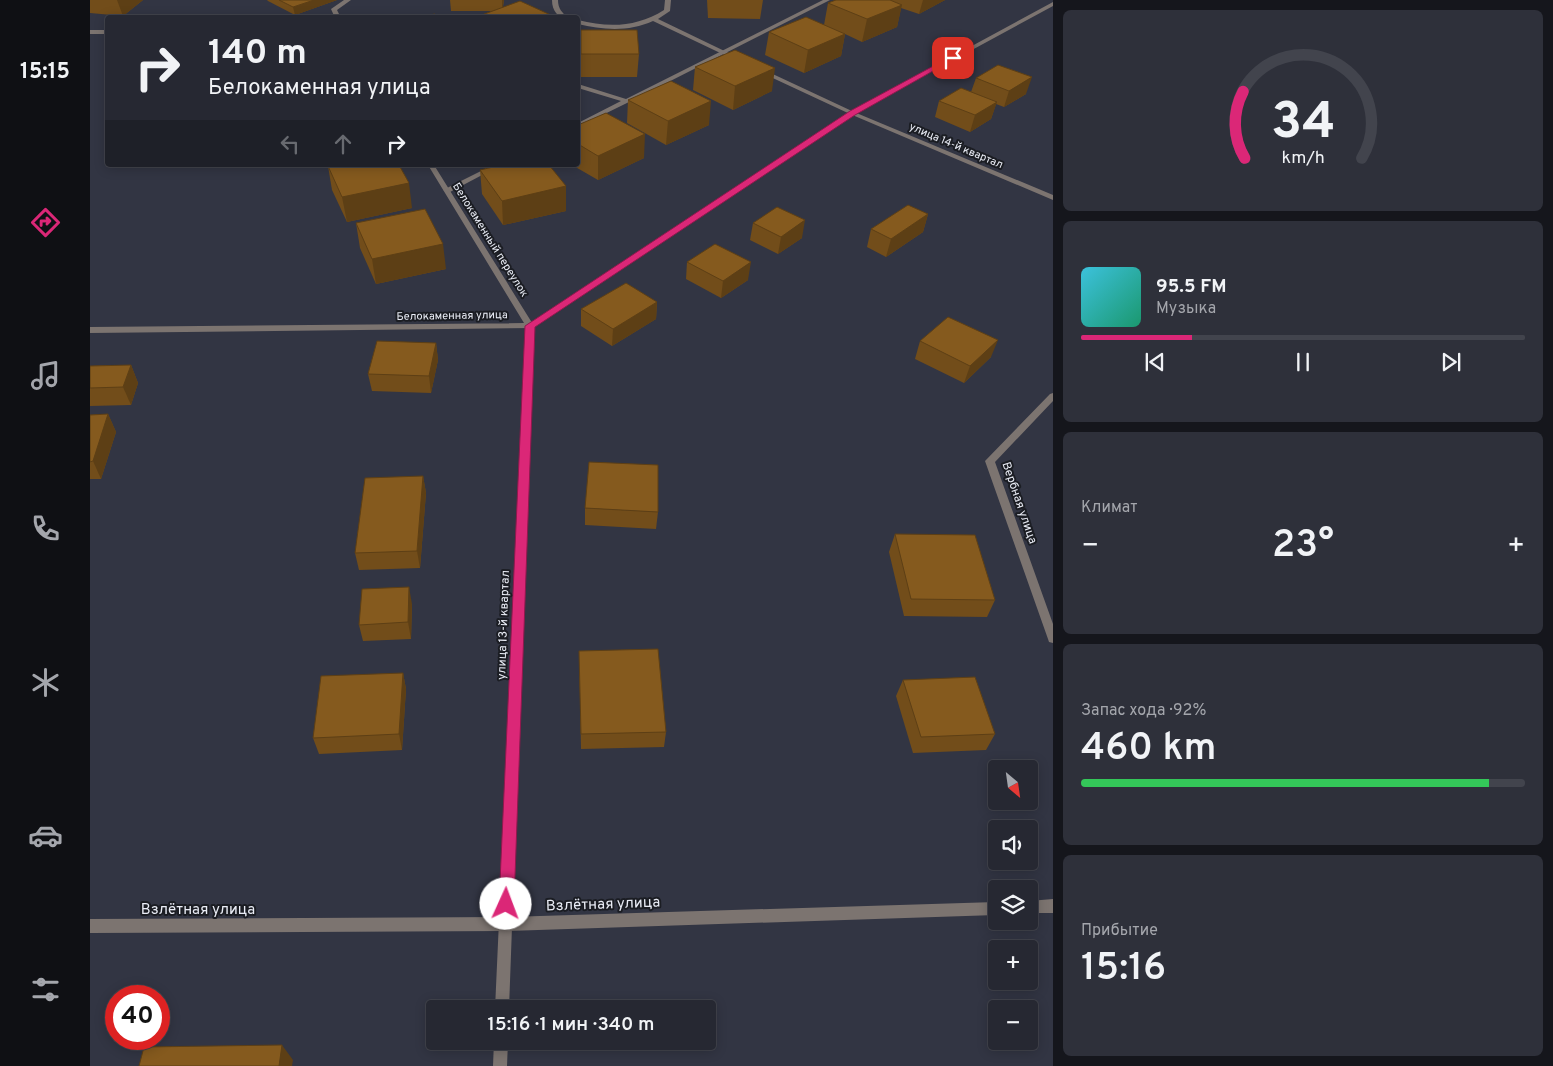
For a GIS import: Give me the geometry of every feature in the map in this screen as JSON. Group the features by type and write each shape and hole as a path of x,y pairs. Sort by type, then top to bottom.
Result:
{"street":[{"path":"337,15 334,9 348,0"},
{"path":"555,0 554,6 562,15"},
{"path":"580,23 591,26 614,28 636,26 655,20 667,11 668,0"},
{"path":"580,124 827,0"},
{"path":"530,326 852,113 1053,4"},
{"path":"655,20 740,61"},
{"path":"90,32 105,32"},
{"name":"улица 14-й квартал","path":"757,69 852,113 1053,198"},
{"path":"580,87 627,101"},
{"name":"Белокаменный переулок","path":"432,167 530,326"},
{"path":"447,190 494,167"},
{"name":"Белокаменная улица","path":"90,330 530,326"},
{"name":"улица 13-й квартал","path":"502,1000 530,326"},
{"name":"Вербная улица","path":"1053,396 990,461 1053,639"},
{"path":"1038,907 1053,906"},
{"name":"Взлётная улица","path":"90,926 506,924 988,908"},
{"path":"500,1066 501,1050"}],"path":[{"path":"484,15 493,14"}],"building":[{"path":"279,0 314,0 293,7"},
{"path":"836,0 890,0 902,5 867,19 828,3"},
{"path":"520,1 551,15 482,15"},
{"path":"806,17 845,34 808,50 769,32"},
{"path":"581,30 637,30 639,54 581,54"},
{"path":"735,50 775,68 735,86 695,67"},
{"path":"998,65 1032,77 1009,91 976,78"},
{"path":"671,81 711,101 668,121 628,100"},
{"path":"961,88 997,102 975,115 939,101"},
{"path":"606,113 645,134 598,156 580,145 580,124"},
{"path":"328,167 400,167 409,183 342,197"},
{"path":"493,167 551,167 566,186 502,201 480,170"},
{"path":"908,205 928,214 891,239 871,229"},
{"path":"777,207 805,220 781,237 753,223"},
{"path":"425,209 443,244 372,259 356,223"},
{"path":"715,244 751,262 723,281 687,262"},
{"path":"626,283 657,302 613,329 581,309"},
{"path":"948,317 998,340 970,366 920,341"},
{"path":"377,341 436,343 429,376 368,374"},
{"path":"131,365 123,387 90,388 90,366"},
{"path":"108,414 93,461 90,462 90,415"},
{"path":"589,462 658,465 658,512 585,508"},
{"path":"423,476 417,551 355,553 365,478"},
{"path":"895,534 975,535 995,600 911,599"},
{"path":"409,587 408,622 359,625 362,589"},
{"path":"658,649 666,732 581,734 579,651"},
{"path":"403,673 399,734 313,738 321,676"},
{"path":"975,677 995,734 921,737 903,680"},
{"path":"282,1045 279,1066 139,1066 143,1050 170,1050 170,1047"}],"route":[{"path":"506,904 530,326 852,113 953,58"}]}
